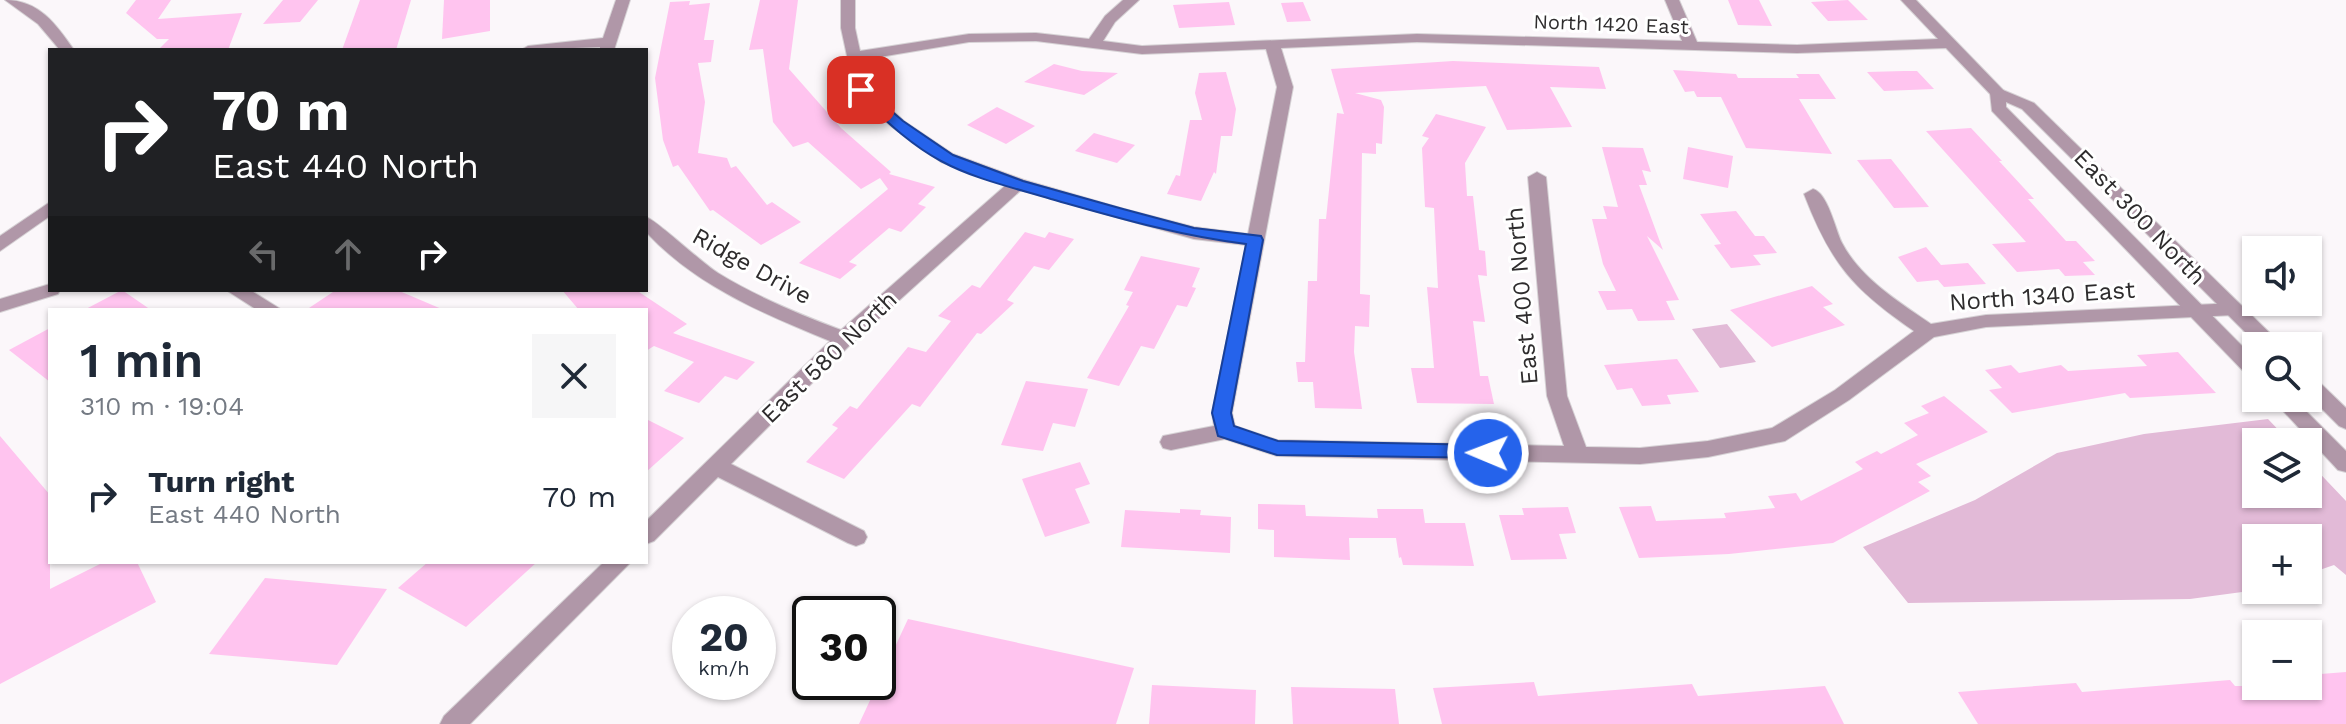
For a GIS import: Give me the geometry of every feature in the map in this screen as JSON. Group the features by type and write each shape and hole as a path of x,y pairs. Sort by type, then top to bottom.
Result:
{"street":[{"path":"12,0 27,7 51,27 66,48"},
{"path":"568,48 608,46 623,0"},
{"path":"848,0 848,28 861,90 898,124 947,158 1018,184 1194,233 1255,240"},
{"path":"1093,44 1110,19 1132,0"},
{"path":"1672,0 1691,46"},
{"name":"East 300 North","path":"1908,0 1998,93 2028,106 2257,332"},
{"name":"North 1420 East","path":"853,57 969,38 1036,37 1142,50 1417,38 1797,49 1950,43"},
{"path":"1225,431 1222,413 1285,87 1272,44"},
{"name":"East 300 North","path":"1998,93 1998,108 2242,358"},
{"name":"East 400 North","path":"1537,177 1557,396 1578,455"},
{"name":"East 580 North","path":"651,523 717,467 844,339 1018,184"},
{"path":"1813,194 1831,237 1849,267 1928,331"},
{"path":"0,245 48,209"},
{"name":"Ridge Drive","path":"648,224 663,242 716,279 780,313 844,339"},
{"path":"0,306 48,291"},
{"path":"239,292 268,308"},
{"name":"North 1340 East","path":"1171,442 1225,431 1277,448 1640,456 1708,449 1778,435 1842,395 1928,331 1986,321 2235,309"},
{"path":"2322,397 2346,421"},
{"path":"2295,412 2346,464"},
{"path":"717,467 856,537"},
{"path":"453,724 617,564"}],"shaded area":[{"path":"1727,324 1756,362 1720,368 1692,329"},
{"path":"2268,419 2277,428 2242,428 2242,508 2322,508 2322,476 2346,501 2346,575 2334,565 2322,569 2322,524 2242,524 2242,592 2190,599 1908,603 1863,547 1975,500 2057,453 2144,434"}],"building":[{"path":"136,0 171,0 158,19 242,13 229,48 160,48 169,39 157,39 126,13"},
{"path":"283,0 318,0 300,22 263,24"},
{"path":"360,0 411,0 397,48 343,48"},
{"path":"444,0 490,0 490,31 442,39"},
{"path":"760,0 798,0 789,69 841,128 891,172 889,174 935,187 918,204 926,207 901,232 889,228 849,262 857,265 840,279 799,263 888,189 880,178 861,189 808,142 793,147 773,122 763,49 749,50"},
{"path":"1728,0 1759,0 1772,26 1738,25"},
{"path":"1848,0 1868,20 1828,21 1811,2"},
{"path":"690,1 689,5 710,3 704,40 714,40 711,62 698,63 705,102 698,153 727,158 731,168 736,166 767,205 772,202 801,222 761,245 713,210 710,211 678,165 673,167 663,140 655,78 670,2"},
{"path":"1229,2 1235,25 1179,28 1173,5"},
{"path":"1303,2 1311,21 1287,22 1281,3"},
{"path":"1453,61 1599,67 1606,89 1550,87 1572,127 1507,130 1486,86 1355,93 1381,100 1384,107 1382,144 1376,143 1376,154 1362,153 1360,294 1370,295 1369,327 1355,326 1354,352 1362,409 1315,408 1313,382 1298,382 1296,362 1305,362 1308,281 1317,281 1319,219 1326,219 1337,113 1344,114 1331,69"},
{"path":"1054,64 1082,71 1118,73 1084,95 1024,82"},
{"path":"1673,70 1736,74 1738,78 1799,78 1796,74 1819,74 1836,99 1799,99 1832,154 1746,148 1721,97 1697,97 1694,91 1685,92"},
{"path":"1917,71 1934,89 1884,91 1867,72"},
{"path":"1226,72 1236,109 1232,136 1221,136 1216,174 1214,172 1201,201 1167,194 1176,175 1180,176 1190,120 1202,120 1195,93 1199,73"},
{"path":"997,107 1035,126 1006,144 967,125"},
{"path":"1436,114 1486,127 1465,163 1467,196 1473,196 1479,250 1485,251 1487,276 1478,275 1485,322 1473,321 1480,376 1488,376 1494,404 1417,403 1411,368 1434,368 1427,287 1438,288 1434,208 1425,207 1422,148 1429,138 1422,136"},
{"path":"1971,128 2034,199 2028,199 2066,241 2076,241 2095,261 2083,262 2095,275 2065,276 2059,269 2017,272 1992,244 2026,242 1926,131"},
{"path":"1094,133 1135,145 1117,163 1075,151"},
{"path":"1602,147 1643,148 1651,172 1642,170 1647,185 1639,185 1663,250 1647,236 1679,300 1666,301 1675,320 1638,321 1632,309 1607,310 1598,291 1616,291 1603,264 1592,219 1607,219 1603,206 1618,207"},
{"path":"1688,147 1733,156 1728,188 1683,179"},
{"path":"1891,159 1929,207 1894,208 1857,160"},
{"path":"1736,211 1755,236 1764,236 1777,253 1753,255 1761,265 1731,268 1714,245 1721,244 1700,214"},
{"path":"1025,232 1045,238 1049,232 1074,239 1049,270 1034,266 1007,300 1014,303 981,334 977,333 920,407 912,404 844,479 806,462 838,428 832,425 850,406 857,409 908,347 926,352 951,321 938,316 972,285 980,288"},
{"path":"1926,247 1941,265 1968,263 1986,284 1944,287 1938,280 1917,282 1898,257"},
{"path":"1141,256 1200,268 1192,287 1196,288 1187,307 1177,305 1154,349 1141,346 1119,386 1087,378 1129,306 1126,305 1133,292 1124,290"},
{"path":"1812,286 1833,304 1823,307 1845,325 1772,347 1730,310"},
{"path":"118,292 125,292 148,308 88,308"},
{"path":"333,292 402,292 439,308 309,308"},
{"path":"564,292 639,292 687,324 673,333 755,362 737,380 725,376 699,403 664,391 694,362 654,346 648,350 648,308 577,308"},
{"path":"48,329 48,380 9,350"},
{"path":"2178,352 2216,393 2130,398 2125,393 2012,413 1989,390 2002,388 1985,370 2011,365 2019,373 2061,365 2068,371 2147,366 2137,355"},
{"path":"1677,359 1699,392 1667,395 1671,404 1642,406 1632,388 1617,390 1604,365"},
{"path":"1026,381 1088,389 1075,427 1053,423 1043,451 1001,445"},
{"path":"1944,396 1988,432 1916,464 1931,476 1918,482 1930,491 1833,543 1729,554 1639,558 1619,507 1651,506 1656,521 1726,518 1724,513 1775,508 1768,496 1796,493 1801,501 1863,469 1855,462 1877,451 1881,454 1918,435 1904,423 1929,413 1921,406"},
{"path":"648,420 684,438 648,470"},
{"path":"0,436 48,493 50,589 100,564 138,564 156,602 0,684"},
{"path":"1080,462 1090,484 1075,489 1090,523 1045,537 1022,479"},
{"path":"1258,504 1305,505 1306,516 1378,518 1377,509 1423,509 1425,523 1465,523 1474,566 1403,565 1396,538 1349,538 1350,560 1274,557 1274,530 1258,529"},
{"path":"1568,507 1576,533 1559,534 1567,559 1511,560 1499,515 1524,515 1522,508"},
{"path":"1180,509 1201,510 1200,515 1231,517 1230,553 1121,547 1125,510 1180,513"},
{"path":"426,564 535,564 466,627 398,588"},
{"path":"265,578 387,589 337,665 209,654"},
{"path":"908,619 1134,668 1116,724 859,724 870,700 896,700 896,645"},
{"path":"2346,672 2346,724 1978,724 1958,692 2076,683 2082,692 2230,680 2235,686 2242,686 2242,700 2322,700 2322,674"},
{"path":"1534,682 1538,696 1692,684 1698,696 1825,686 1844,724 1442,724 1433,688"},
{"path":"1152,685 1256,690 1255,724 1149,724"},
{"path":"1291,687 1395,689 1399,724 1293,724"}],"route":[{"path":"861,90 898,124 947,158 1018,184 1118,213 1194,233 1255,240 1222,413 1225,431 1277,448 1488,453"}]}
